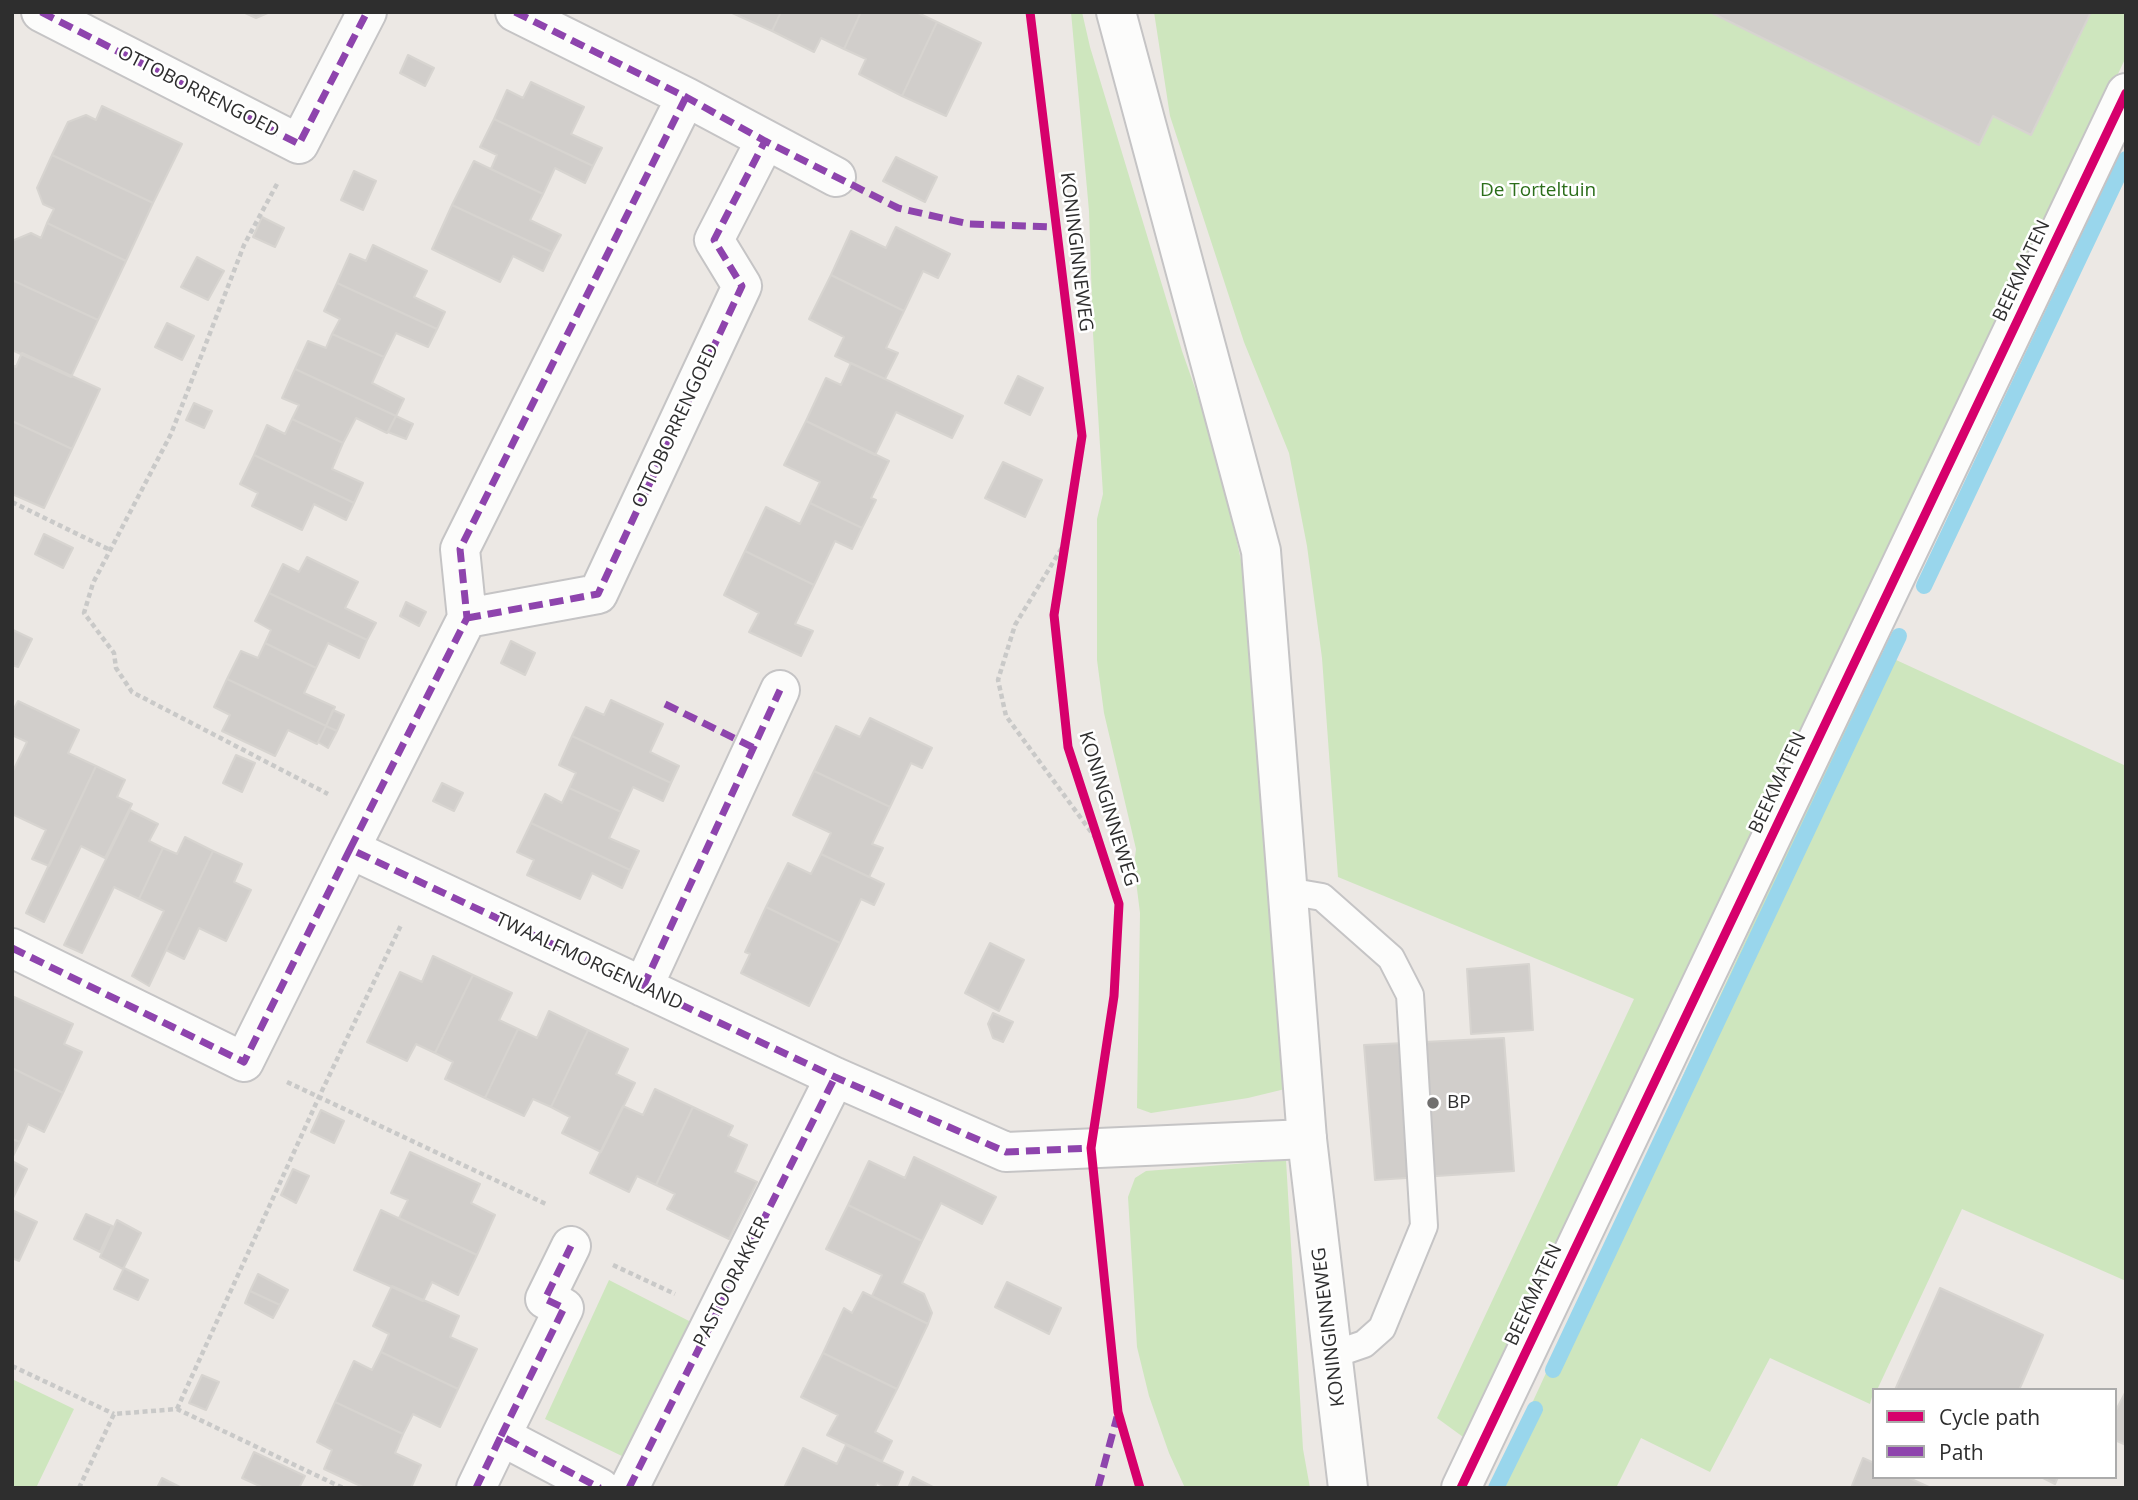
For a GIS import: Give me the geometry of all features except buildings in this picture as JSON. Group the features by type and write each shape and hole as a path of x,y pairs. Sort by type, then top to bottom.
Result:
{"street":[{"name":"OTTOBORRENGOED","path":"41,12 299,144 367,12"},
{"path":"515,12 686,97 836,177"},
{"name":"KONINGINNEWEG","path":"1116,12 1261,551 1307,1139 1348,1488"},
{"name":"BEEKMATEN","path":"1461,1488 2126,93"},
{"path":"12,948 244,1062 467,618 460,549 686,97"},
{"name":"OTTOBORRENGOED","path":"467,618 598,594 742,286 715,240 765,141"},
{"path":"643,987 780,690"},
{"name":"TWAALFMORGENLAND","path":"350,849 835,1077 1006,1152 1307,1139"},
{"name":"PASTOORAKKER","path":"629,1488 835,1077"},
{"path":"476,1488 564,1308 545,1299 571,1245"},
{"path":"501,1436 600,1488"}],"lane":[{"path":"1287,891 1322,897 1391,958 1410,995 1424,1226 1382,1328 1364,1344 1332,1355"}],"path":[{"path":"299,144 244,246 170,434 93,583 84,613 114,653 116,668 132,692 368,814"},
{"path":"12,502 110,550"},
{"path":"1062,566 1068,528"},
{"path":"1066,541 1015,625 998,680 1006,716 1097,841"},
{"path":"177,1409 319,1097 421,883"},
{"path":"244,1062 570,1215 556,1239 717,1314"},
{"path":"12,1366 114,1414 177,1409 343,1488"},
{"path":"79,1488 114,1414"}],"green space":[{"path":"1071,12 1082,12 1090,47 1182,351 1215,445 1245,578 1285,1089 1248,1098 1151,1113 1137,1108 1140,913 1134,865 1136,849 1104,713 1097,660 1097,519 1103,494 1089,211"},
{"name":"De Torteltuin","path":"1154,12 1710,12 1979,145 1993,116 2031,134 2091,12 2126,12 2126,57 1470,1442 1437,1418 1634,999 1338,877 1322,658 1307,546 1289,453 1244,342 1170,116"},
{"path":"1881,653 2126,766 2126,1281 1962,1209 1878,1388 1872,1388 1870,1404 1770,1358 1710,1472 1641,1438 1616,1488 1493,1488 1793,837"},
{"path":"1286,1160 1303,1449 1310,1488 1185,1488 1169,1453 1149,1396 1137,1347 1128,1197 1135,1178 1146,1171"},
{"path":"609,1280 691,1322 624,1457 545,1419"},
{"path":"12,1379 74,1409 36,1488 12,1488"}],"waterway":[{"path":"1924,586 2126,159"},
{"path":"1553,1370 1899,636"},
{"path":"1496,1488 1535,1409"}],"marked path":[{"path":"41,12 299,144 367,12"},
{"path":"515,12 686,97 765,141 898,208 969,224 1056,227"},
{"path":"350,849 467,618 460,549 686,97"},
{"path":"467,618 598,594 742,286 714,240 765,141"},
{"path":"643,987 780,690"},
{"path":"665,704 754,748"},
{"path":"12,948 244,1062 350,849 835,1077 1006,1152 1091,1148"},
{"path":"629,1488 835,1077"},
{"path":"501,1436 564,1308 545,1299 571,1246"},
{"path":"1098,1488 1117,1417"},
{"path":"476,1488 501,1436 600,1488"}],"cycle path":[{"path":"1030,12 1082,436 1054,615 1068,747 1119,904 1114,996 1091,1148 1118,1412 1140,1488"},
{"path":"1461,1488 2126,93"}],"place":[{"name":"BP","path":"1433,1103"}]}
